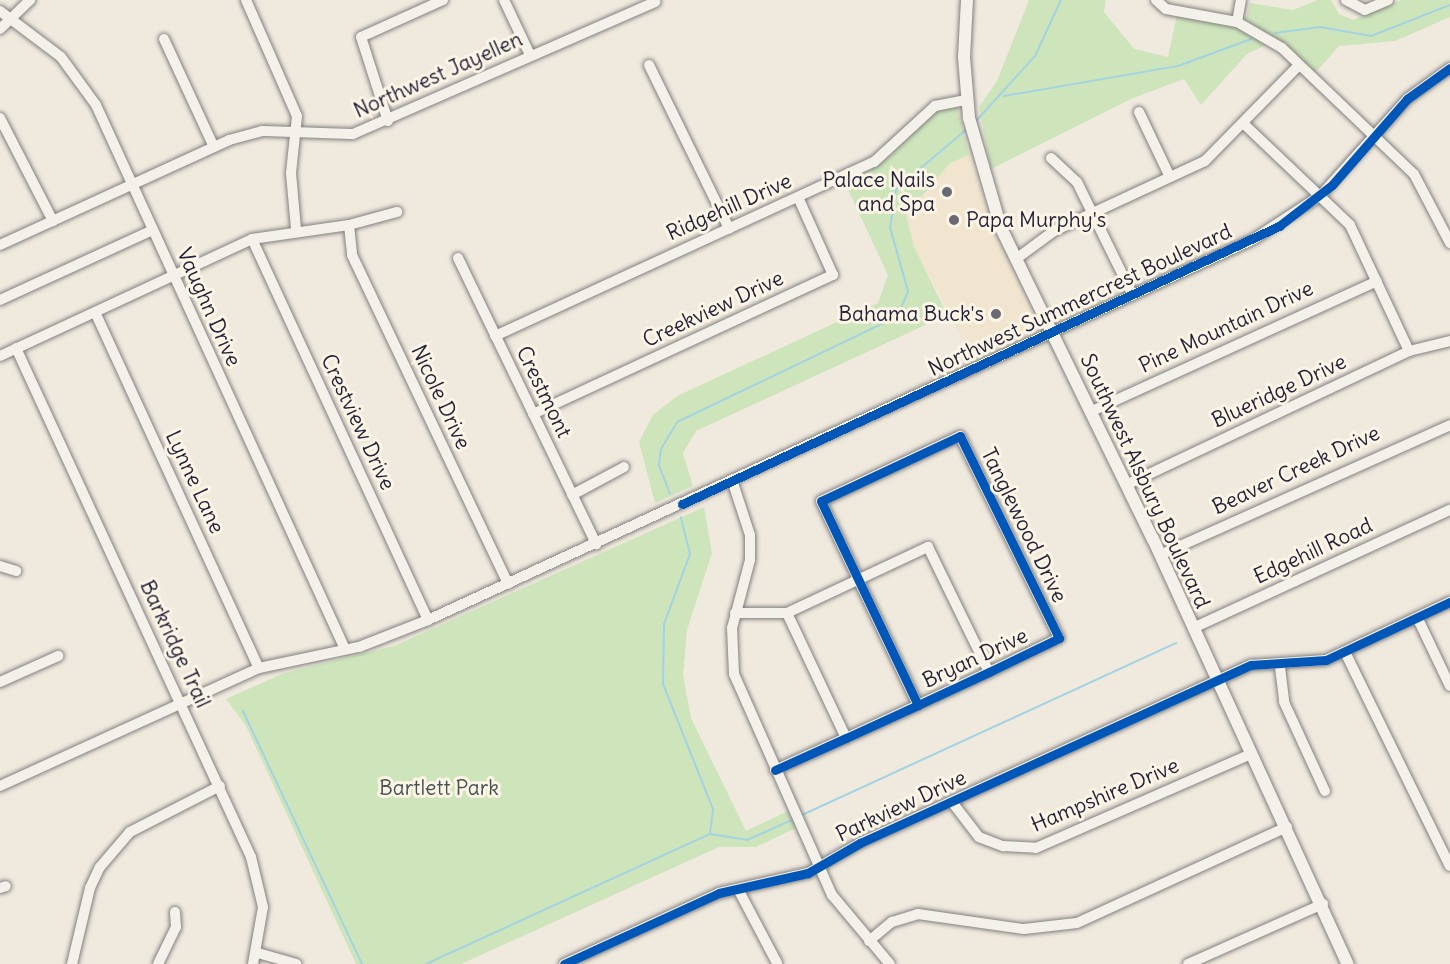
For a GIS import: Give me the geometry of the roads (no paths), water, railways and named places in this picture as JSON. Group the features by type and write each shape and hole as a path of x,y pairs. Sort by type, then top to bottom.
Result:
{"main road":[{"name":"Southwest Alsbury Boulevard","path":"967,0 969,118 974,142 1016,259 1128,484 1216,679 1323,904 1348,964"}],"street":[{"path":"0,29 5,14 30,0"},
{"path":"246,0 290,93 298,134 291,174 296,229"},
{"path":"387,121 361,37 443,0"},
{"path":"504,0 530,55"},
{"path":"1237,22 1241,0"},
{"path":"1346,0 1365,10 1388,0"},
{"name":"Northwest Jayellen","path":"0,245 214,147 262,131 298,134 353,134 655,2"},
{"path":"1156,2 1237,22 1299,65 1414,174 1450,243"},
{"name":"Vaughn Drive","path":"5,14 61,57 87,88 134,184 173,276 345,649"},
{"path":"164,39 214,147"},
{"path":"649,65 729,228"},
{"path":"1016,259 1054,231 1205,161 1245,125 1299,65"},
{"name":"Northwest Summercrest Boulevard","path":"596,544 1271,231 1321,195 1373,134 1407,99 1450,68"},
{"name":"Ridgehill Drive","path":"495,336 874,162 935,106 967,100"},
{"path":"1139,112 1170,177"},
{"path":"0,118 53,221"},
{"path":"1245,125 1350,225 1409,351"},
{"path":"1051,158 1077,182 1132,294"},
{"name":"Creekview Drive","path":"533,414 833,275 798,197"},
{"path":"0,356 252,239 296,229 349,225 397,212"},
{"name":"Nicole Drive","path":"349,225 352,255 508,584"},
{"path":"0,300 153,230"},
{"name":"Crestview Drive","path":"252,239 428,621"},
{"name":"Crestmont","path":"458,258 596,544"},
{"name":"Pine Mountain Drive","path":"1092,411 1377,281"},
{"name":"Lynne Lane","path":"95,312 260,668"},
{"name":"Blueridge Drive","path":"1128,484 1409,351 1450,341"},
{"name":"Barkridge Trail","path":"16,348 220,786 260,890 258,953 253,964"},
{"name":"Beaver Creek Drive","path":"1160,555 1450,425"},
{"name":"Tanglewood Drive","path":"860,581 821,501 960,436 1059,638"},
{"path":"572,495 624,467"},
{"path":"732,480 750,535 750,560 735,613 734,674 832,896 890,964"},
{"name":"Edgehill Road","path":"1193,628 1450,510"},
{"path":"0,786 260,668 345,649 428,621 596,544"},
{"path":"735,613 787,613 860,581 928,547 989,672"},
{"path":"0,566 16,571"},
{"path":"860,581 918,705"},
{"name":"Parkview Drive","path":"564,964 738,889 795,878 952,802 1251,664 1280,667 1345,652 1450,602"},
{"path":"787,613 846,738"},
{"path":"1418,619 1450,686"},
{"name":"Bryan Drive","path":"775,770 1059,638"},
{"path":"1345,652 1450,866"},
{"path":"0,682 58,656"},
{"path":"1280,667 1284,702 1325,791"},
{"name":"Hampshire Drive","path":"952,802 979,837 1003,846 1036,848 1251,754"},
{"path":"72,964 90,888 100,867 130,832 220,786"},
{"path":"869,941 892,922 918,914 1024,929 1077,923 1287,826"},
{"path":"738,889 777,963"},
{"path":"1188,964 1323,904"},
{"path":"158,964 176,927 175,912"},
{"path":"258,953 296,964"}],"waterway":[{"path":"976,121 1035,56 1061,0"},
{"path":"1275,33 1320,27 1371,36 1450,5"},
{"path":"1004,96 1178,66 1251,39"},
{"path":"670,494 659,465 661,449 677,422 898,316 908,291 890,228 896,189 967,129"},
{"path":"426,964 710,834 713,809 663,684 664,624 690,554 681,517"},
{"path":"802,815 1176,643"},
{"path":"243,711 362,964"},
{"path":"710,834 747,840 794,819"}],"place":[{"name":"Palace Nails and Spa","path":"947,192"},
{"name":"Papa Murphy's","path":"954,220"},
{"name":"Bahama Buck's","path":"996,314"}],"park label":[{"name":"Bartlett Park","path":"439,788"}]}
